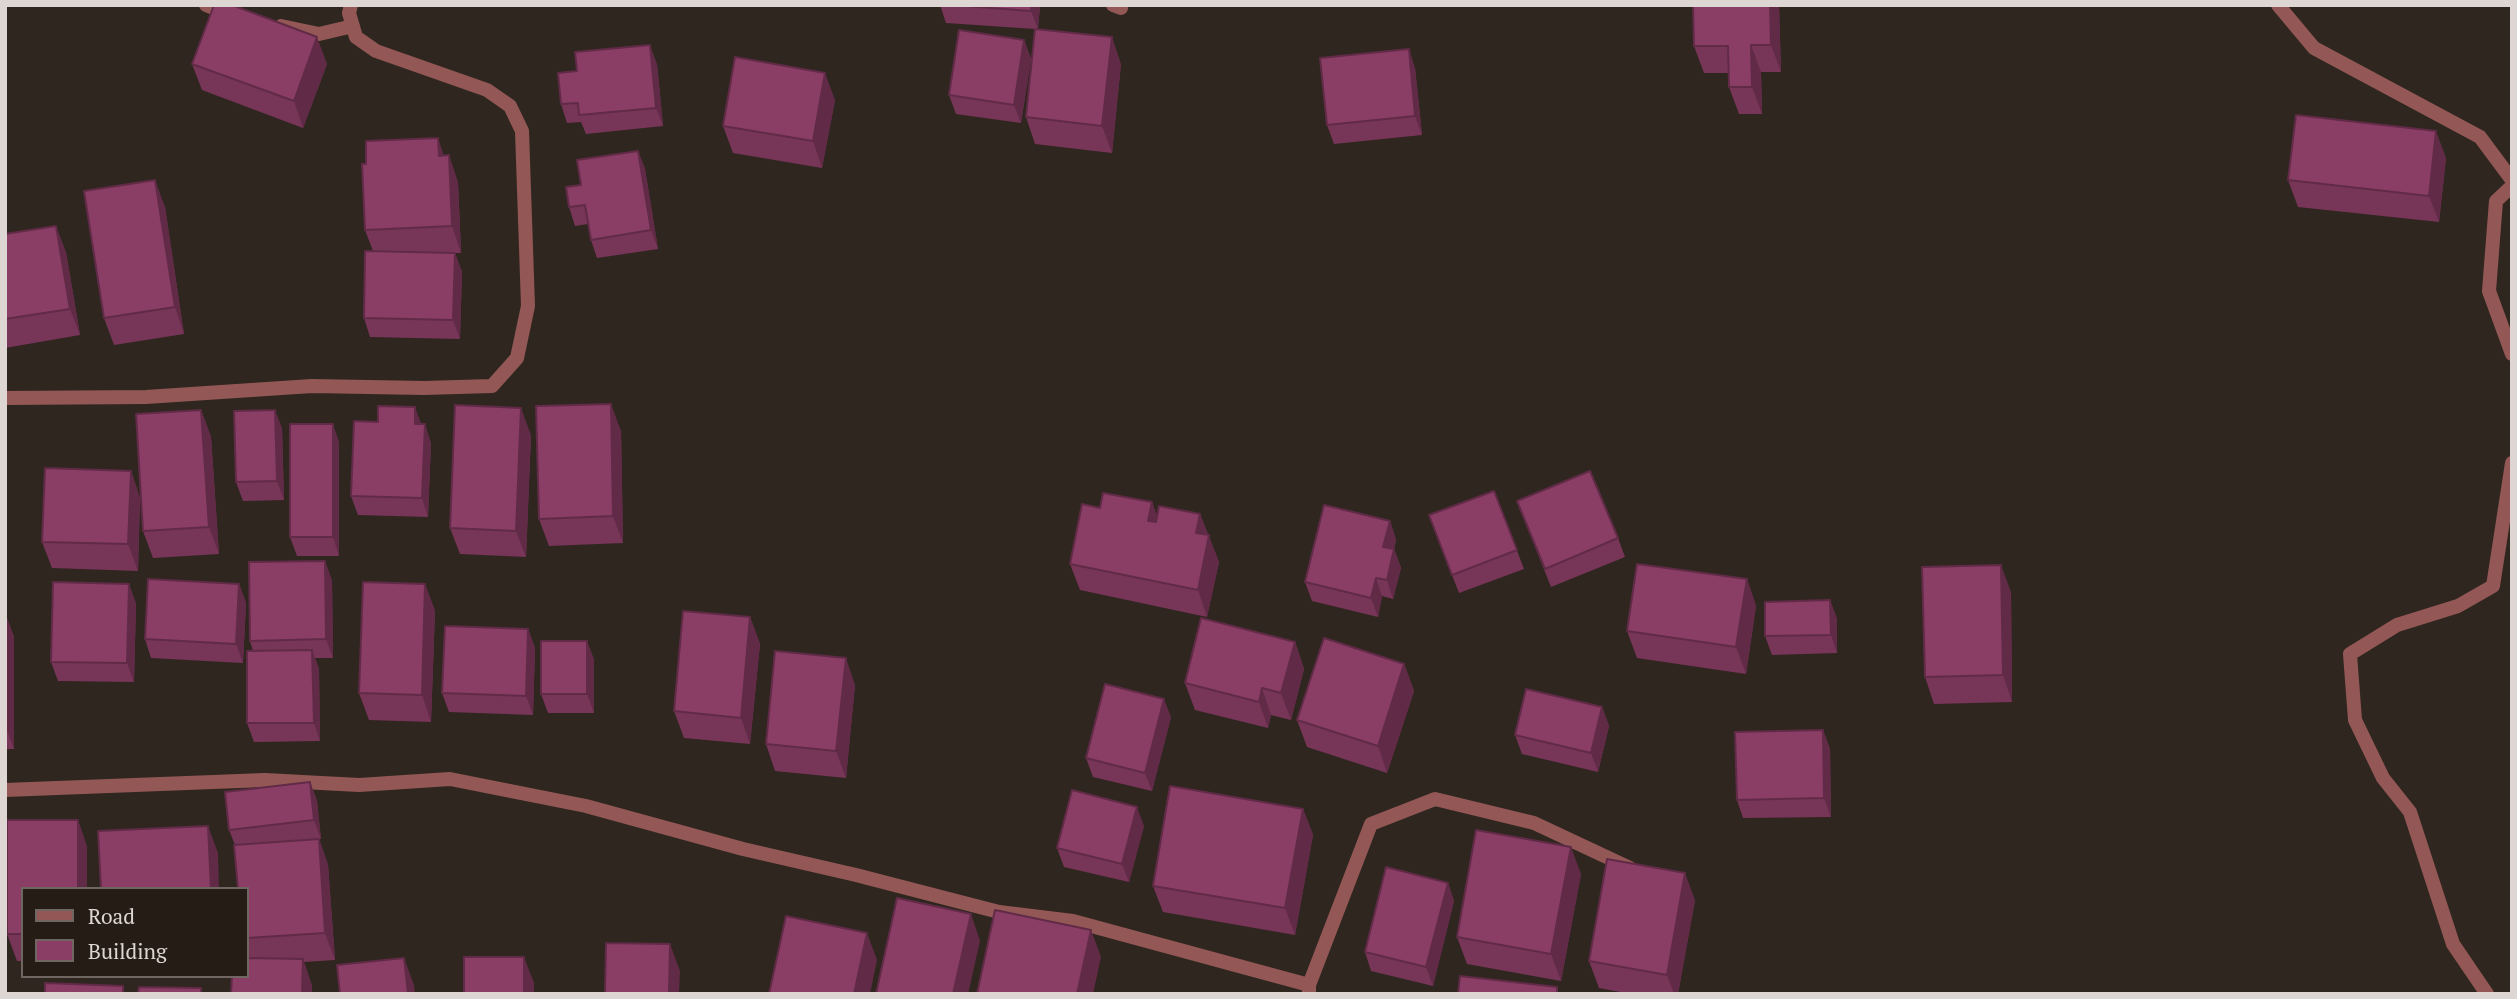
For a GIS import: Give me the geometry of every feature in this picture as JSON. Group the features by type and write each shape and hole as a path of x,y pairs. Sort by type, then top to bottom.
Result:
{"street":[{"path":"206,5 224,13 319,34 353,26"},
{"path":"5,398 146,397 312,386 492,386 517,358 528,306 522,131 510,106 487,90 376,51 356,37 349,13 351,5"},
{"path":"2278,5 2314,48 2480,137 2512,180"},
{"path":"2512,186 2496,201 2489,292 2512,354"},
{"path":"2487,994 2453,944 2410,812 2383,778 2355,720 2350,654 2397,625 2458,606 2493,586 2512,463"},
{"path":"5,790 265,780 359,785 450,779 586,806 743,849 856,874 999,912 1073,921 1309,989 1371,824 1435,799 1534,823 1648,877"}],"building":[{"path":"214,5 232,5 317,37 294,101 192,64"},
{"path":"952,5 1031,5 1031,11"},
{"path":"1693,5 1770,5 1771,45 1751,45 1752,87 1729,87 1728,46 1694,46"},
{"path":"1035,29 1112,37 1102,126 1026,117"},
{"path":"959,30 1024,40 1014,105 949,95"},
{"path":"650,45 656,108 579,115 578,103 561,104 558,73 577,71 575,52"},
{"path":"1409,49 1415,116 1327,125 1320,58"},
{"path":"735,57 825,73 813,141 723,126"},
{"path":"2296,115 2436,131 2429,196 2288,180"},
{"path":"438,138 439,156 449,155 452,226 365,230 362,164 366,164 366,141"},
{"path":"638,151 651,230 591,240 585,205 569,207 566,187 581,185 577,160"},
{"path":"155,180 175,307 104,318 84,191"},
{"path":"56,226 70,309 5,319 5,234"},
{"path":"365,251 455,253 453,320 364,318"},
{"path":"611,404 613,516 539,519 536,406"},
{"path":"455,405 521,408 516,531 450,528"},
{"path":"378,406 415,407 415,424 425,424 422,498 351,496 354,421 378,422"},
{"path":"201,410 209,527 143,531 136,414"},
{"path":"275,410 277,481 236,482 234,411"},
{"path":"290,424 333,424 333,537 290,537"},
{"path":"45,468 131,471 128,544 42,542"},
{"path":"1590,471 1618,538 1545,569 1517,501"},
{"path":"1494,491 1517,550 1452,575 1429,515"},
{"path":"1103,493 1152,502 1148,521 1156,522 1159,506 1200,514 1196,533 1209,535 1198,590 1070,564 1082,504 1100,508"},
{"path":"1324,505 1390,521 1383,547 1394,549 1387,580 1376,578 1371,598 1305,582"},
{"path":"325,561 326,639 250,641 249,562"},
{"path":"1637,564 1747,579 1736,647 1627,631"},
{"path":"2001,565 2003,675 1925,677 1922,567"},
{"path":"148,579 239,584 236,644 145,639"},
{"path":"53,582 129,584 127,663 51,662"},
{"path":"363,582 425,584 422,695 359,693"},
{"path":"1830,600 1831,635 1765,636 1765,602"},
{"path":"683,611 750,617 741,718 674,711"},
{"path":"1201,618 1295,642 1281,693 1262,688 1259,702 1185,683"},
{"path":"445,626 528,629 526,696 442,693"},
{"path":"1324,638 1404,664 1378,746 1297,720"},
{"path":"541,641 587,641 587,694 541,694"},
{"path":"312,650 314,723 247,723 247,651"},
{"path":"775,651 846,658 836,751 766,744"},
{"path":"1105,684 1164,699 1145,773 1086,758"},
{"path":"1526,689 1602,707 1591,753 1515,735"},
{"path":"1823,730 1824,798 1737,800 1735,732"},
{"path":"310,782 314,820 229,830 225,792"},
{"path":"1170,786 1303,809 1285,908 1153,886"},
{"path":"1072,790 1137,807 1122,864 1057,848"},
{"path":"7,820 78,820 78,887 21,887 21,934 7,934"},
{"path":"208,826 211,887 101,887 98,831"},
{"path":"1476,830 1571,847 1551,954 1457,937"},
{"path":"319,839 325,933 248,938 248,887 238,887 234,845"},
{"path":"1607,859 1685,873 1667,975 1589,961"},
{"path":"1386,867 1448,883 1426,967 1365,952"},
{"path":"897,898 971,914 953,994 876,994"},
{"path":"995,910 1091,930 1077,994 977,994"},
{"path":"786,916 867,933 854,994 769,994"},
{"path":"606,943 670,944 669,994 605,994"},
{"path":"464,957 524,957 524,994 464,994"},
{"path":"248,958 303,959 302,994 231,994 232,978 248,978"},
{"path":"404,958 408,994 340,994 337,965"},
{"path":"1460,976 1557,987 1557,994 1458,994"},
{"path":"45,983 123,986 123,994 45,994"},
{"path":"139,987 201,988 201,994 138,994"}]}
